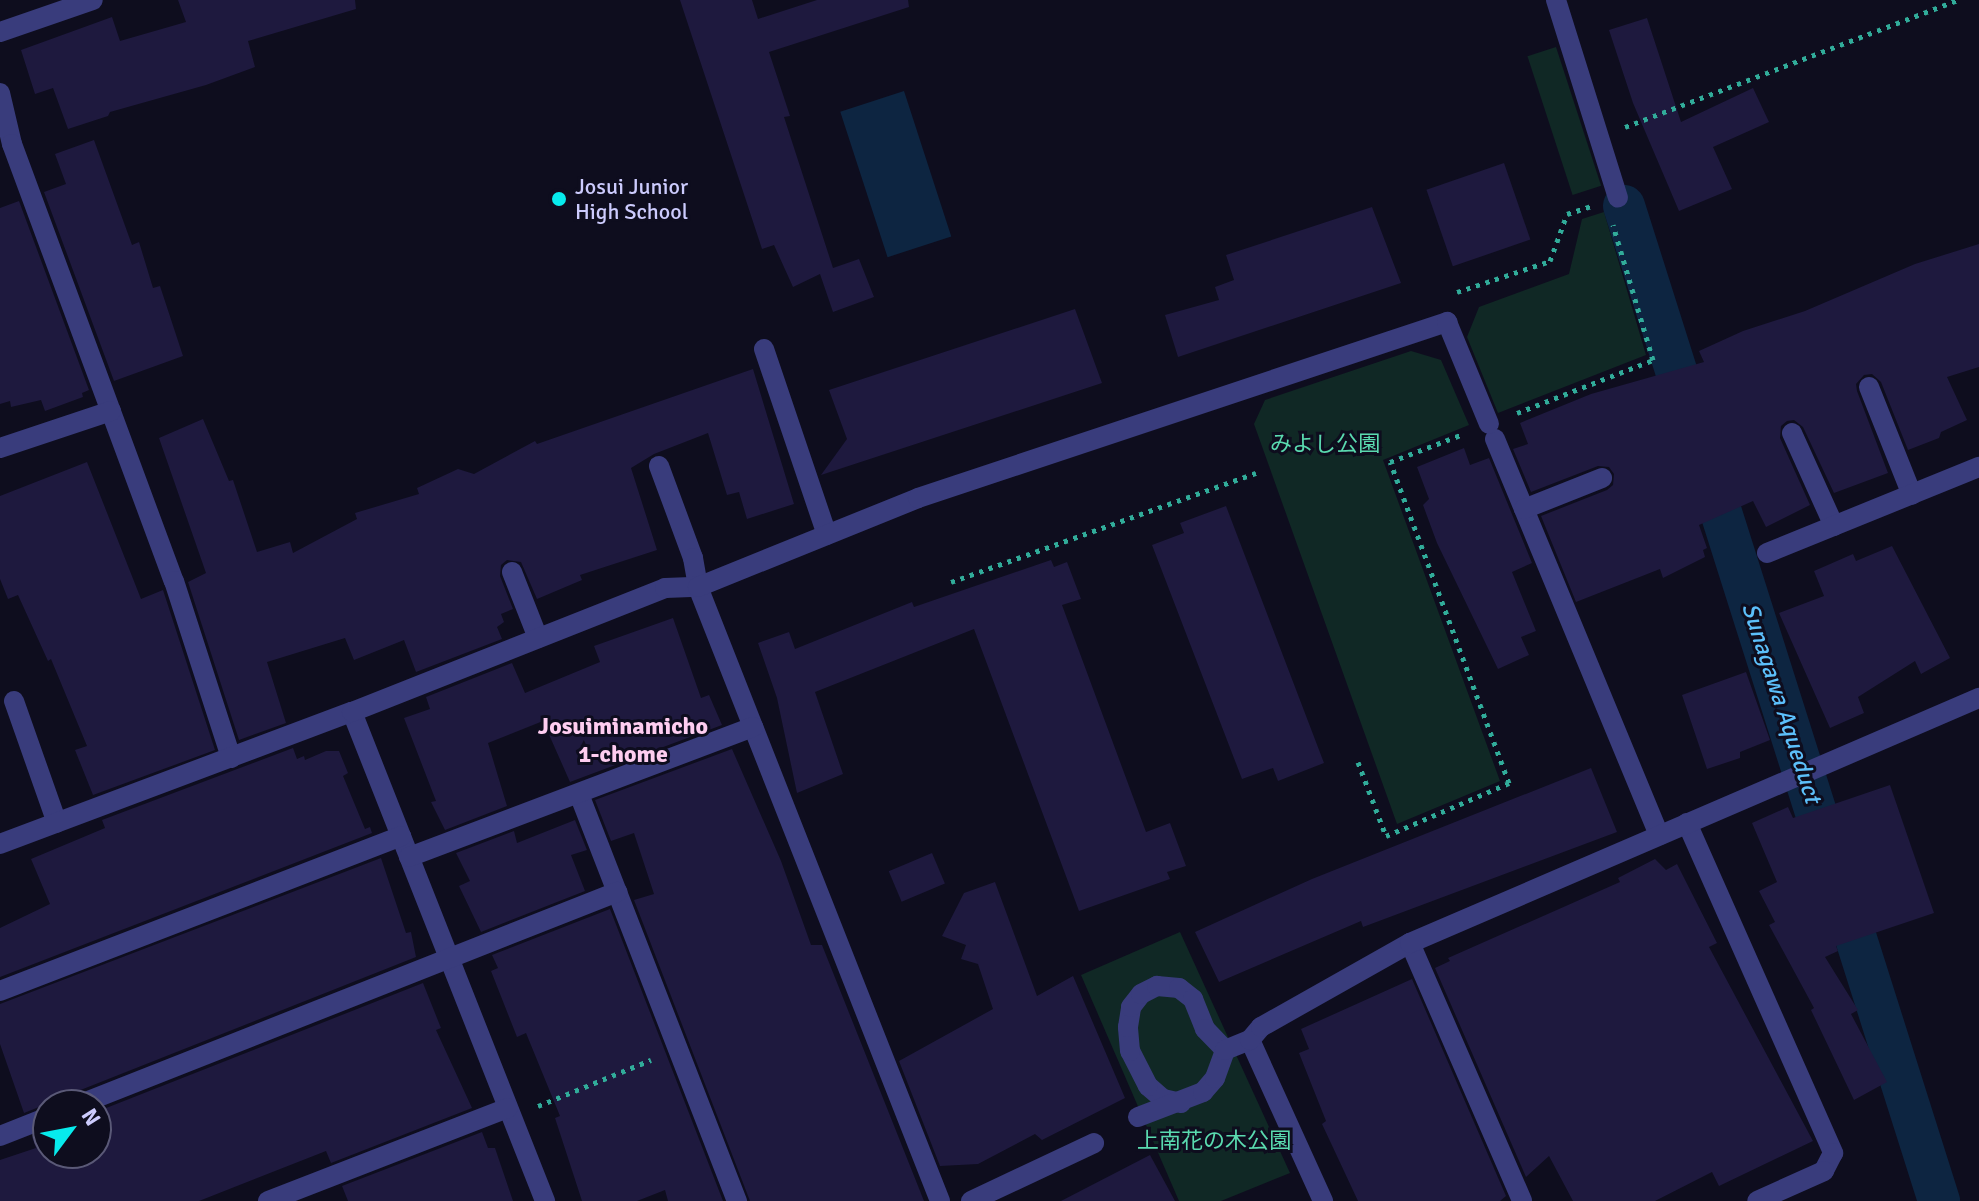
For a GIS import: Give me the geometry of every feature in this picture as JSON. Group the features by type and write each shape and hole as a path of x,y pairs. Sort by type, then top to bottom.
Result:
{"street":[{"path":"0,32 93,0"},
{"path":"1556,0 1599,137 1612,199"},
{"path":"0,93 6,146 111,411 174,581 231,758"},
{"path":"0,844 352,712 665,588 698,587 918,498 1447,322 1659,835"},
{"path":"764,349 827,535"},
{"path":"1869,387 1912,495"},
{"path":"0,448 111,411"},
{"path":"1792,433 1834,526"},
{"path":"659,466 693,558 698,587 940,1201"},
{"path":"1767,553 1979,467"},
{"path":"1524,509 1602,478"},
{"path":"512,572 538,638"},
{"path":"1138,1117 1203,1092 1225,1050 1250,1040 1261,1027 1410,943 1820,763 1979,698"},
{"path":"14,701 57,823"},
{"path":"352,712 545,1201"},
{"path":"409,857 753,727"},
{"path":"579,794 737,1201"},
{"path":"1687,823 1833,1153 1824,1171 1757,1201"},
{"path":"0,991 401,836"},
{"path":"112,1092 617,892"},
{"path":"1410,943 1522,1201"},
{"path":"1181,1103 1163,1099 1148,1086 1130,1051 1128,1027 1131,1007 1141,994 1157,986 1179,988 1193,999 1205,1029 1225,1050"},
{"path":"1250,1040 1323,1201"},
{"path":"268,1201 510,1112"},
{"path":"0,1136 32,1123"},
{"path":"971,1201 1094,1143"}],"path":[{"path":"1599,137 1957,0"},
{"path":"1358,762 1386,836 1509,783 1390,462 1492,432 1653,360 1612,199 1567,214 1550,261 1453,293 1455,314 1447,322"},
{"path":"951,582 1256,473"},
{"path":"510,1112 678,1049"}],"green space":[{"path":"1556,47 1601,186 1573,195 1527,56"},
{"path":"1604,212 1646,355 1498,413 1467,337 1479,307 1569,274 1582,219"},
{"name":"みよし公園","path":"1411,351 1441,360 1469,425 1383,460 1500,781 1397,824 1254,424 1265,400"},
{"name":"上南花の木公園","path":"1180,932 1290,1173 1221,1201 1179,1201 1081,975"}],"water":[{"path":"904,91 951,237 888,257 840,112"}],"building":[{"path":"178,0 355,0 356,9 248,41 255,67 206,85 110,112 108,116 68,129 53,88 35,94 21,50 112,17 120,41 186,22"},
{"path":"680,0 752,0 758,19 817,0 908,0 909,7 769,52 790,116 784,117 833,268 859,259 874,297 833,312 820,274 793,287 774,245 762,249"},
{"path":"1647,18 1681,122 1753,88 1769,122 1713,147 1732,189 1679,211 1633,103 1609,30"},
{"path":"94,140 132,245 139,242 153,288 160,286 183,356 114,381 44,192 66,184 55,154"},
{"path":"1504,163 1530,240 1453,266 1426,190"},
{"path":"19,201 89,390 82,393 83,397 45,411 41,400 11,407 10,401 0,404 0,208"},
{"path":"1372,207 1401,283 1178,357 1165,315 1219,300 1215,287 1234,280 1226,255"},
{"path":"1979,244 1979,367 1947,377 1967,420 1941,432 1939,438 1908,450 1881,382 1872,374 1864,375 1856,384 1857,391 1888,473 1834,493 1803,427 1794,420 1787,421 1781,426 1780,438 1810,505 1766,527 1753,501 1699,525 1707,548 1703,550 1705,557 1663,578 1660,569 1576,602 1541,516 1607,490 1613,485 1614,474 1609,467 1598,466 1531,492 1513,449 1528,444 1520,423 1591,394 1704,362 1699,351 1743,331 1805,311 1915,264"},
{"path":"1075,309 1102,383 821,475 847,439 829,390"},
{"path":"753,369 794,504 747,519 739,492 727,495 708,433 654,454 631,468 657,550 580,575 582,580 537,599 521,562 507,560 501,565 500,576 513,609 501,614 504,622 497,627 502,639 416,672 404,640 354,660 345,638 267,662 286,723 239,740 188,582 206,573 159,438 203,419 229,481 233,480 257,552 290,542 293,553 357,519 355,513 419,494 417,488 458,469 474,474 535,441 537,444"},
{"path":"1464,448 1470,465 1489,458 1532,563 1512,572 1536,631 1521,637 1529,655 1498,669 1437,543 1423,505 1429,499 1417,467"},
{"path":"87,462 141,599 163,590 215,750 93,795 75,750 87,746 51,659 48,661 18,595 8,599 0,579 0,496"},
{"path":"1226,506 1324,763 1278,781 1273,768 1242,779 1152,545 1184,533 1180,523"},
{"path":"1892,546 1950,658 1921,674 1915,661 1858,697 1864,713 1830,728 1779,613 1824,596 1814,571 1853,554 1856,561"},
{"path":"1051,560 1054,567 1067,562 1081,599 1062,605 1146,832 1170,823 1186,866 1167,872 1170,879 1079,911 974,629 815,692 843,774 797,793 777,698 758,643 789,632 795,649 912,602 914,607"},
{"path":"673,618 701,698 709,695 722,725 570,782 543,721 488,743 507,806 445,830 431,802 436,801 404,718 430,709 426,697 512,663 525,693 600,662 594,646"},
{"path":"1746,672 1770,740 1740,752 1740,758 1707,769 1682,695"},
{"path":"293,748 297,759 304,756 305,760 326,751 339,751 348,773 343,776 365,829 370,827 372,833 0,977 0,928 50,904 31,859 105,828 102,820"},
{"path":"732,749 781,861 811,945 822,945 924,1201 750,1201 634,900 654,894 634,833 611,841 595,800"},
{"path":"1591,768 1617,832 1363,927 1361,921 1219,982 1195,932 1312,879"},
{"path":"1890,785 1934,913 1836,946 1838,951 1825,957 1858,1010 1851,1014 1887,1082 1854,1100 1811,1010 1814,1008 1769,925 1775,922 1759,891 1777,882 1752,823 1788,807 1793,818"},
{"path":"575,820 587,850 571,855 585,891 481,932 459,886 470,881 456,853 514,831 517,843"},
{"path":"932,853 945,883 902,902 889,871"},
{"path":"381,858 406,933 411,932 416,957 83,1089 32,1089 32,1110 24,1113 0,1044 0,1004"},
{"path":"1655,859 1666,870 1677,864 1717,943 1709,947 1813,1141 1719,1186 1712,1172 1655,1201 1573,1201 1549,1156 1526,1177 1435,968 1450,961 1448,958 1620,882 1618,878"},
{"path":"995,882 1037,996 1073,976 1125,1098 1042,1140 1035,1134 978,1164 940,1166 899,1061 993,1009 978,964 961,959 966,945 942,936 964,893"},
{"path":"610,909 723,1201 668,1201 665,1190 637,1201 582,1201 555,1118 560,1116 526,1033 517,1037 491,971 498,968 492,955"},
{"path":"1412,979 1506,1196 1500,1201 1358,1201 1322,1124 1326,1121 1299,1053 1309,1049 1301,1029"},
{"path":"423,983 441,1028 436,1030 472,1108 331,1163 326,1151 199,1201 0,1201 0,1160 32,1149 32,1169 112,1169 112,1106"},
{"path":"482,1132 488,1148 495,1148 513,1201 348,1201 342,1186"},
{"path":"1150,1155 1175,1201 1061,1201"}],"waterway":[{"name":"Sunagawa Aqueduct","path":"1624,206 1939,1201"}],"place":[{"name":"Josui Junior High School","path":"559,199"}],"district":[{"name":"Josuiminamicho 1-chome","path":"623,741"}]}
